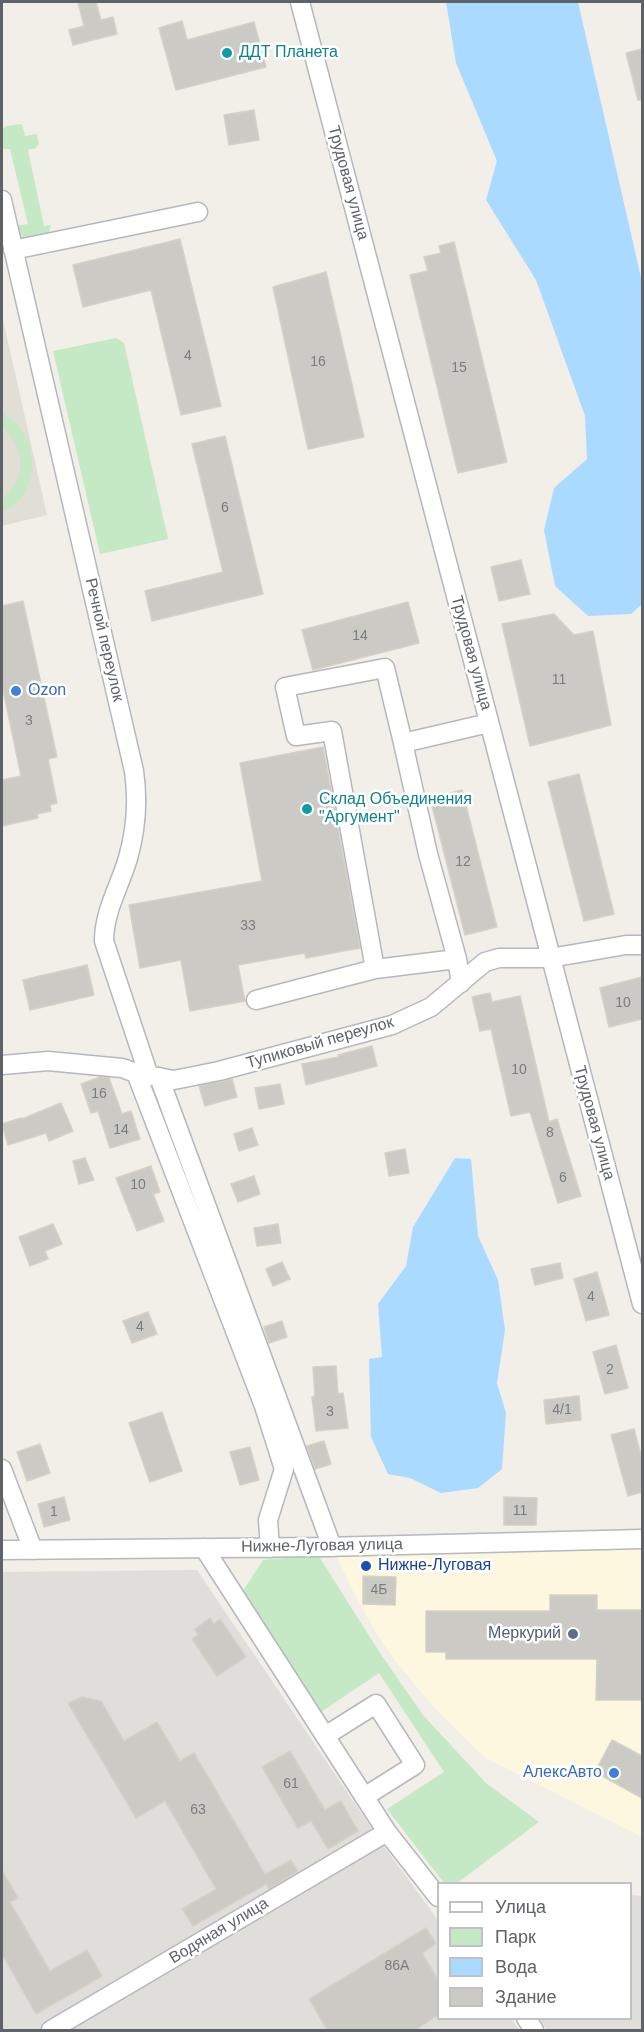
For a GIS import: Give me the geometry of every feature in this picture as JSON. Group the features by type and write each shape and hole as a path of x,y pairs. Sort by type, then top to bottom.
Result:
{"street":[{"name":"Трудовая улица","path":"300,2 642,1305"},
{"name":"Речной переулок","path":"2,200 134,771 138,797 128,857 108,912 104,941 148,1075"},
{"path":"13,250 198,212"},
{"path":"375,969 332,731 296,736 285,687 385,668 428,854 457,959 461,983"},
{"path":"403,742 489,723"},
{"name":"Тупиковый переулок","path":"2,1065 48,1061 122,1068 174,1080 219,1071 392,1025 431,1007 485,962 499,958 550,958 626,945 642,945"},
{"path":"256,1000 375,969 457,959"},
{"path":"148,1075 332,1547"},
{"path":"148,1075 284,1469 268,1520 270,1548"},
{"path":"2,1469 33,1550"},
{"name":"Нижне-Луговая улица","path":"2,1550 332,1547 642,1539"},
{"path":"204,1548 387,1832 437,1896"},
{"path":"325,1736 376,1704 415,1765 364,1797"},
{"name":"Водяная улица","path":"51,2031 387,1832"}],"shaded area":[{"path":"2,315 47,515 2,526"},
{"path":"642,1548 642,1837 484,1757 430,1703 397,1663 378,1636 336,1555"},
{"path":"197,1570 378,1838 437,1919 437,2020 512,2020 520,2030 2,2030 2,1572"},
{"path":"632,1895 642,1896 642,2030 547,2030 540,2020 632,2020"}],"green space":[{"path":"22,124 25,136 37,134 39,144 36,148 28,150 44,226 51,225 48,235 21,242 16,226 28,224 10,149 2,149 2,129 6,126"},
{"path":"116,338 124,343 168,539 100,554 53,351"},
{"path":"2,412 18,425 27,438 32,462 31,475 21,497 13,506 2,512 2,499 16,482 21,463 16,444 2,427"},
{"path":"318,1555 380,1653 423,1715 486,1783 539,1822 458,1882 443,1882 387,1809 444,1772 379,1673 321,1712 243,1591 263,1560"}],"water":[{"path":"446,2 578,2 642,282 642,604 631,614 588,616 555,586 544,530 554,488 587,459 585,416 536,280 486,200 497,161 456,63"},
{"path":"455,1158 471,1159 478,1236 498,1280 505,1330 497,1383 506,1413 502,1469 478,1488 441,1493 410,1478 388,1474 371,1437 369,1359 382,1357 378,1304 406,1266 413,1227"}],"building":[{"path":"78,2 96,2 101,20 113,17 117,34 73,45 69,30 84,26"},
{"name":"ДДТ Планета","path":"182,21 187,40 254,22 266,67 176,90 159,28"},
{"path":"642,49 642,100 638,100 626,53"},
{"path":"254,110 259,140 229,145 224,115"},
{"path":"180,239 221,406 181,415 151,290 83,307 73,265"},
{"path":"454,242 507,462 458,473 410,275 428,271 424,257 441,253 439,246"},
{"path":"326,272 364,437 308,449 273,287"},
{"path":"225,436 263,594 152,621 145,591 223,572 192,444"},
{"path":"521,560 530,594 499,601 491,567"},
{"path":"23,601 57,757 48,759 57,803 50,805 51,811 37,814 38,818 2,826 2,780 21,776 2,685 2,606"},
{"path":"408,602 419,643 313,670 302,630"},
{"path":"554,614 574,635 593,631 611,725 530,746 502,624"},
{"path":"323,747 360,948 306,958 305,953 238,965 245,1001 190,1011 181,960 140,968 129,905 262,881 240,763"},
{"path":"579,774 614,914 584,921 548,782"},
{"path":"462,790 497,927 465,935 430,798"},
{"path":"87,965 94,995 30,1010 23,980"},
{"path":"642,977 642,1019 609,1027 600,988"},
{"path":"490,993 492,1002 520,996 549,1122 557,1119 581,1196 558,1203 530,1112 511,1116 491,1029 480,1031 472,997"},
{"path":"372,1046 377,1066 306,1085 302,1064 339,1057 338,1055"},
{"path":"100,1077 109,1078 122,1114 131,1111 140,1139 110,1148 98,1111 91,1113 81,1084"},
{"path":"232,1079 237,1097 205,1106 199,1086"},
{"path":"280,1084 284,1104 259,1109 255,1088"},
{"path":"61,1103 73,1131 49,1141 46,1133 8,1145 2,1124 22,1119"},
{"path":"252,1128 258,1145 239,1151 234,1134"},
{"path":"405,1149 409,1173 389,1176 385,1153"},
{"path":"85,1158 94,1180 79,1184 73,1161"},
{"path":"151,1166 160,1192 153,1194 164,1221 137,1231 116,1178"},
{"path":"254,1176 260,1194 238,1202 231,1184"},
{"path":"53,1224 62,1244 45,1251 48,1259 30,1266 19,1237"},
{"path":"278,1224 281,1243 257,1246 254,1228"},
{"path":"282,1262 290,1279 273,1286 266,1269"},
{"path":"560,1263 563,1278 535,1285 531,1269"},
{"path":"597,1272 609,1315 586,1321 574,1279"},
{"path":"148,1312 157,1334 132,1343 123,1321"},
{"path":"282,1321 287,1337 269,1343 264,1327"},
{"path":"616,1345 628,1388 605,1394 593,1352"},
{"path":"336,1366 338,1394 343,1393 348,1428 316,1431 312,1397 315,1396 313,1367"},
{"path":"579,1396 581,1420 546,1424 544,1400"},
{"path":"162,1412 182,1471 150,1482 129,1423"},
{"path":"634,1429 642,1459 642,1492 628,1496 611,1435"},
{"path":"324,1441 331,1464 315,1469 307,1446"},
{"path":"40,1444 50,1473 27,1481 17,1452"},
{"path":"250,1447 259,1480 240,1485 230,1452"},
{"path":"64,1497 70,1520 44,1527 38,1504"},
{"path":"504,1497 537,1498 536,1525 504,1525"},
{"path":"363,1576 396,1577 395,1605 363,1604"},
{"path":"550,1595 597,1595 597,1610 642,1610 642,1700 596,1700 597,1659 446,1659 446,1652 426,1652 426,1611 550,1611"},
{"path":"210,1618 214,1624 220,1619 246,1657 217,1676 192,1639 198,1635 195,1629"},
{"path":"82,1697 101,1701 124,1741 157,1722 180,1761 194,1753 265,1874 291,1860 298,1871 269,1889 266,1884 193,1926 182,1909 216,1889 165,1801 136,1818 68,1703"},
{"path":"612,1740 642,1756 642,1798 595,1772"},
{"path":"290,1751 325,1810 341,1801 358,1831 328,1849 311,1821 298,1828 262,1767"},
{"path":"2,1870 18,1898 10,1902 50,1971 87,1950 102,1976 36,2014 2,1954"},
{"path":"426,1928 436,1944 422,1953 437,1978 437,2016 414,2031 328,2031 309,1999"}],"place":[{"name":"ДДТ Планета","path":"227,53"},
{"name":"Ozon","path":"16,691"},
{"name":"Склад Объединения \"Аргумент\"","path":"307,809"},
{"name":"Нижне-Луговая","path":"366,1566"},
{"name":"Меркурий","path":"573,1634"},
{"name":"АлексАвто","path":"614,1773"}]}
